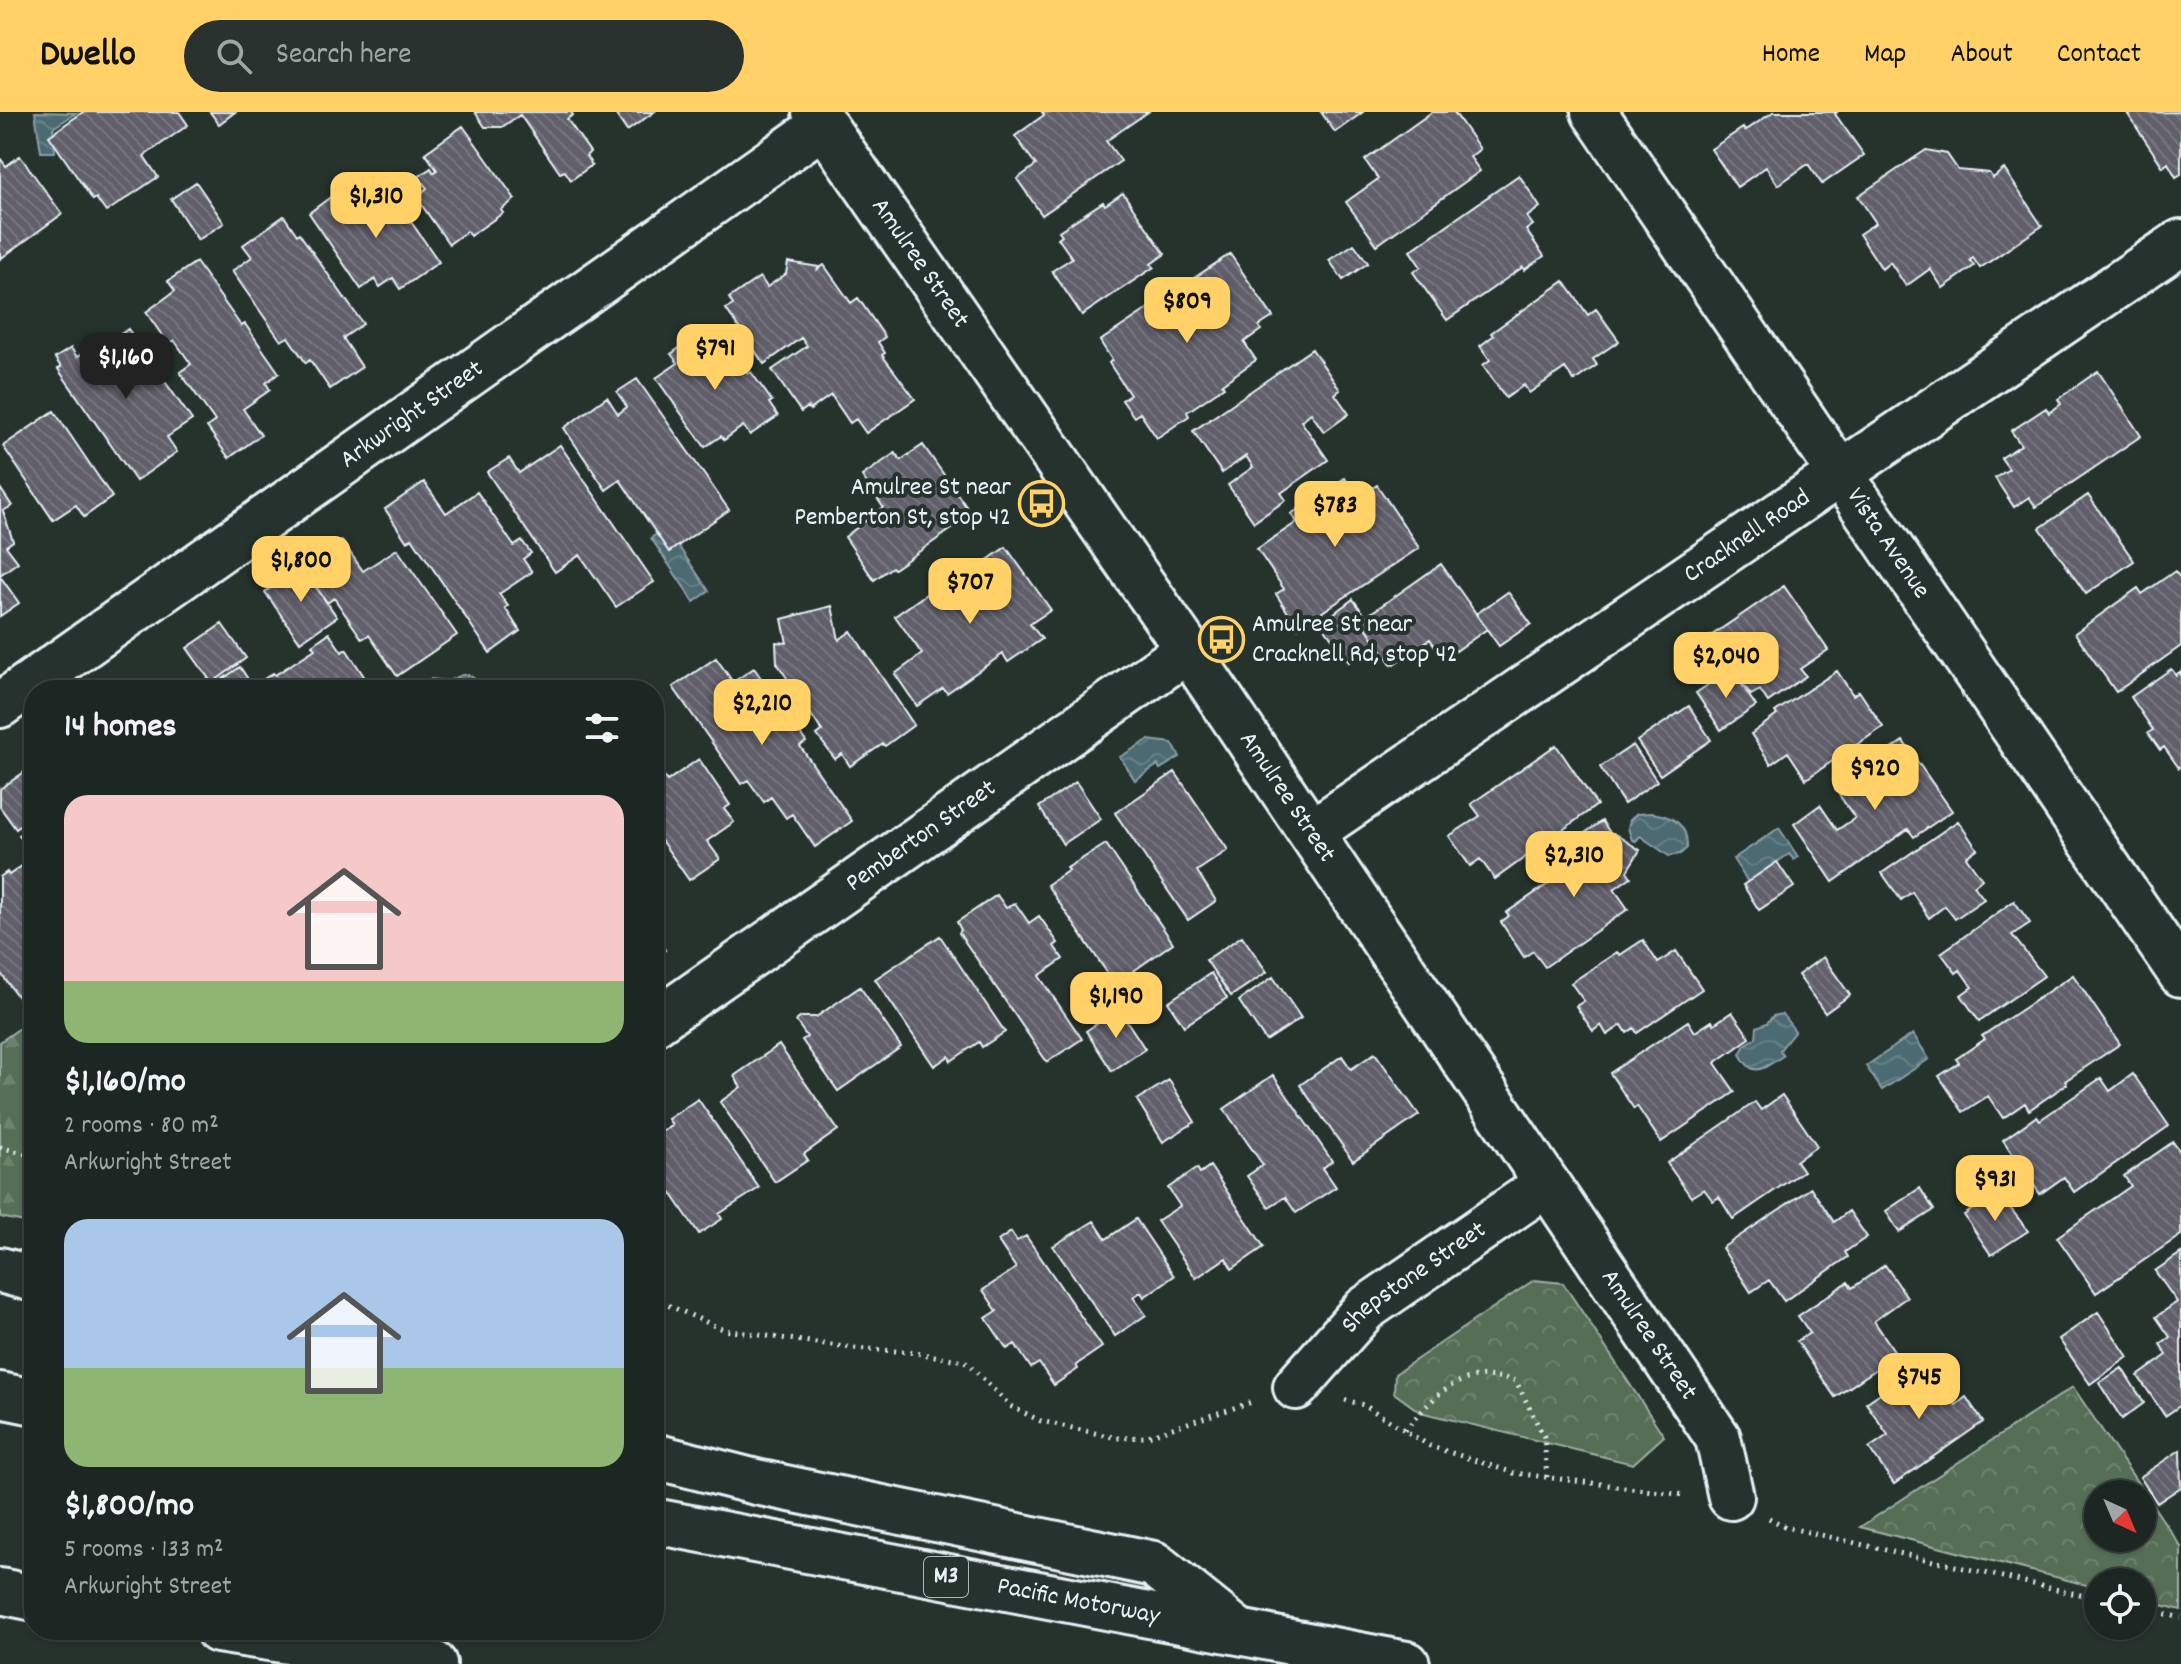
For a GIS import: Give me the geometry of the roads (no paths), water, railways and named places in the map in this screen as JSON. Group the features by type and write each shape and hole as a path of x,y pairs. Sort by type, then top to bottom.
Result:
{"main road":[{"name":"Vista Avenue","path":"1594,112 2181,974"},
{"name":"Amulree Street","path":"819,118 1312,832 1718,1438 1731,1497"},
{"name":"Arkwright Street","path":"35,680 819,118"},
{"name":"Cracknell Road","path":"1312,832 2181,242"},
{"name":"Pemberton Street","path":"664,1016 1188,650"},
{"name":"Arkwright Street","path":"0,705 24,688"},
{"name":"Shepstone Street","path":"1296,1387 1365,1309 1547,1184"},
{"path":"0,1270 24,1276"},
{"path":"0,1395 24,1400"},
{"path":"664,1459 756,1482 1154,1564 1239,1632"},
{"name":"Pacific Motorway","path":"664,1523 1407,1664"},
{"path":"0,1591 24,1596"},
{"path":"282,1640 434,1664"}],"water":[{"path":"35,112 76,113 53,128 55,152 41,152"},
{"path":"666,528 709,591 694,602 651,538"},
{"path":"469,675 476,680 450,680"},
{"path":"1148,740 1172,743 1180,757 1160,769 1158,765 1135,780 1120,757"},
{"path":"1637,814 1666,816 1682,827 1687,848 1680,854 1669,856 1640,836 1636,841 1632,840 1628,828 1630,820"},
{"path":"1779,828 1798,857 1794,860 1789,854 1748,882 1733,859"},
{"path":"1782,1014 1795,1031 1780,1050 1783,1056 1760,1069 1750,1067 1740,1054 1745,1045 1756,1038 1757,1027"},
{"path":"1913,1034 1929,1059 1882,1090 1866,1066"}],"place":[{"name":"Amulree St near Pemberton St, stop 42","path":"1042,503"},
{"name":"Amulree St near Cracknell Rd, stop 42","path":"1221,640"}]}
